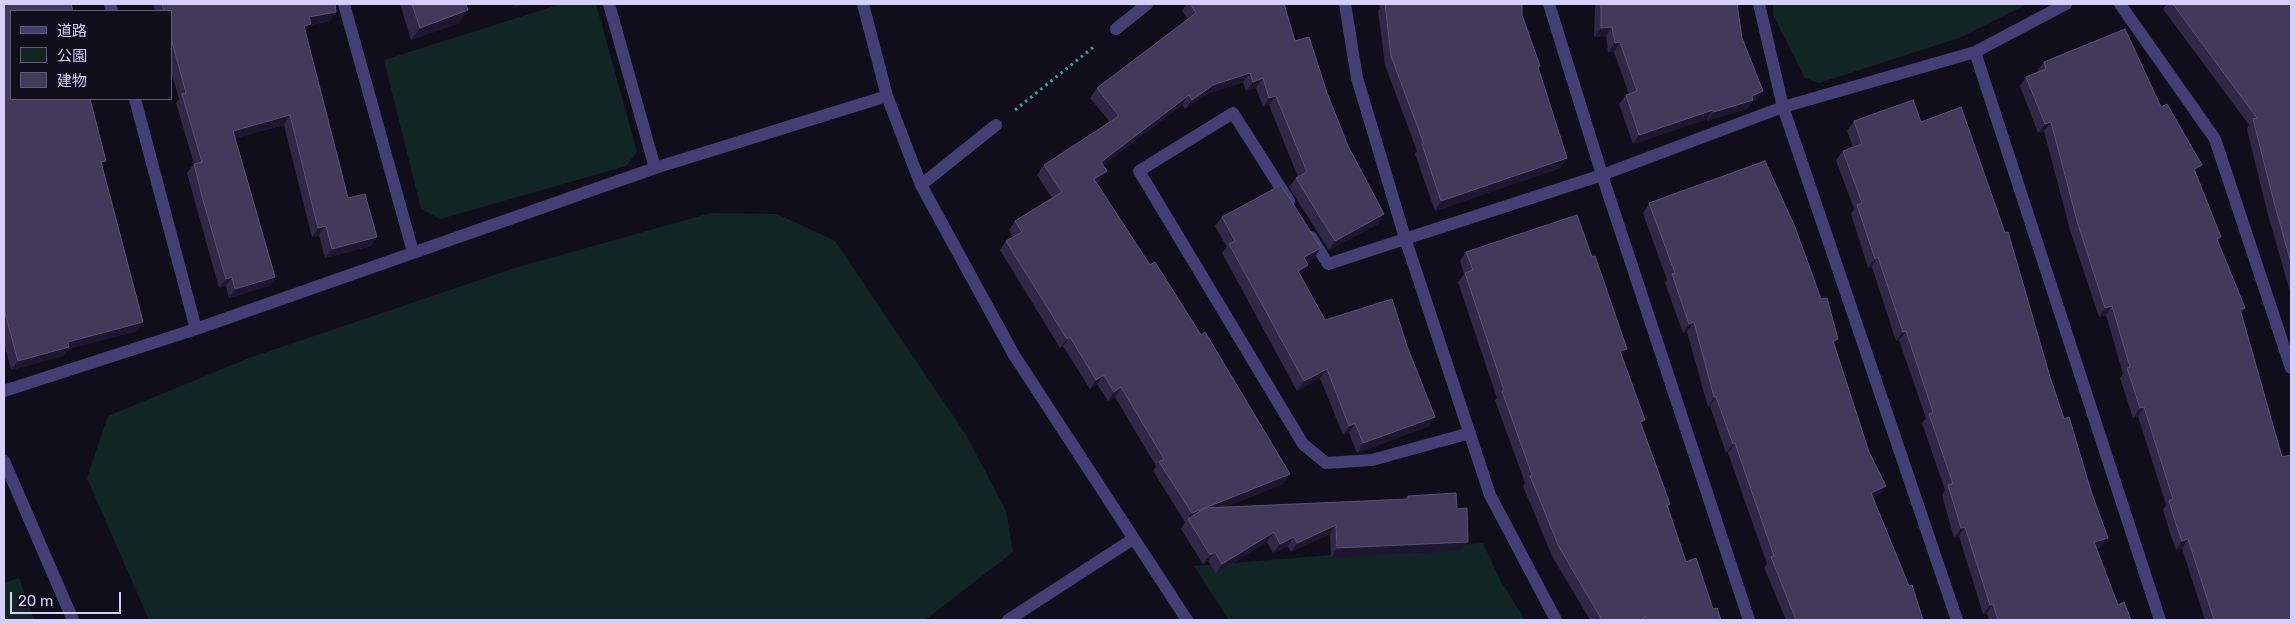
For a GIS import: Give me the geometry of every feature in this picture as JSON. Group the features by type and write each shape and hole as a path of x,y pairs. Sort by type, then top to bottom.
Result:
{"street":[{"path":"344,4 413,252"},
{"path":"609,4 655,168"},
{"path":"863,4 887,96 921,185 1014,355 1187,620"},
{"path":"1116,29 1147,4"},
{"path":"1345,4 1357,78 1405,238 1490,495 1556,620"},
{"path":"1549,4 1602,175 1749,620"},
{"path":"1758,4 1783,107 1957,620"},
{"path":"1307,230 1328,264 1602,175 1783,107 1975,52 2066,4"},
{"path":"2120,4 2215,139 2291,368"},
{"path":"1975,52 2160,620"},
{"path":"4,391 196,329 655,168 887,96"},
{"path":"135,100 196,329"},
{"path":"1296,213 1233,112 1139,171 1303,444 1326,463 1372,460 1470,433"},
{"path":"921,185 996,125"},
{"path":"4,461 73,620"},
{"path":"1008,620 1134,539"}],"path":[{"path":"996,125 1116,29"}],"green space":[{"path":"561,4 596,4 637,152 626,166 440,219 421,209 384,60"},
{"path":"1773,4 2027,4 1959,38 1819,83 1805,78 1773,15"},
{"path":"711,213 777,214 835,241 966,435 1006,511 1013,552 925,620 149,620 87,478 108,416 249,358 515,268"},
{"path":"1483,543 1500,580 1525,620 1229,620 1194,566"},
{"path":"19,578 34,620 4,620 4,583"}],"building":[{"path":"4,4 71,4 73,10 10,10 10,100 90,100 106,161 101,162 143,322 68,342 69,347 18,361 4,309"},
{"path":"162,4 335,4 336,12 309,17 311,24 304,26 348,198 365,194 377,237 332,249 326,226 318,228 290,115 233,131 275,277 235,289 232,277 226,279 203,200 194,164 202,162 182,94 186,93 172,42 172,10 164,10"},
{"path":"412,4 466,4 468,10 420,28"},
{"path":"1190,4 1284,4 1295,41 1309,37 1327,93 1348,146 1384,214 1335,241 1296,178 1307,172 1276,96 1269,98 1263,78 1253,82 1250,73 1213,85 1192,100 1189,95 1101,162 1107,171 1094,179 1150,265 1155,262 1201,335 1205,332 1290,474 1192,513 1159,462 1164,459 1121,387 1114,392 1104,375 1096,380 1070,337 1067,339 1006,241 1022,232 1015,221 1062,192 1044,165 1119,116 1097,88 1196,13"},
{"path":"1385,4 1522,4 1522,15 1540,66 1538,67 1567,158 1441,201 1422,144 1424,144 1391,56"},
{"path":"1601,4 1737,4 1742,38 1763,91 1752,96 1753,100 1714,112 1713,110 1639,135 1626,95 1637,91 1620,42 1615,43 1612,27 1601,28"},
{"path":"2173,4 2291,4 2291,263 2253,119 2257,118"},
{"path":"2125,29 2161,107 2167,104 2202,165 2194,169 2221,237 2217,239 2245,308 2240,309 2282,457 2290,455 2291,458 2291,620 2214,620 2188,539 2182,541 2176,524 2169,501 2173,499 2144,407 2140,408 2127,368 2130,367 2112,306 2105,308 2077,221 2051,122 2045,124 2026,77 2046,69 2044,62"},
{"path":"1913,100 1921,122 1961,107 2005,233 2008,232 2050,377 2064,419 2069,417 2091,491 2108,538 2094,542 2118,605 2124,602 2131,620 1998,620 1993,604 1990,605 1965,527 1961,528 1948,485 1953,484 1929,414 1933,412 1906,331 1903,332 1878,257 1875,259 1857,205 1862,203 1843,151 1862,144 1854,121"},
{"path":"1765,161 1795,227 1821,299 1827,298 1838,339 1833,341 1869,452 1886,486 1871,493 1909,586 1912,585 1923,620 1796,620 1771,557 1774,556 1735,443 1733,444 1716,397 1714,397 1694,322 1689,324 1672,274 1675,273 1649,203"},
{"path":"1281,185 1321,248 1304,257 1308,265 1298,271 1325,320 1392,299 1407,346 1435,417 1363,443 1355,423 1349,426 1327,369 1304,381 1229,244 1235,241 1222,217"},
{"path":"1577,215 1592,257 1595,256 1627,349 1620,351 1645,420 1640,422 1670,504 1667,505 1686,562 1696,558 1713,609 1717,608 1721,620 1647,620 1646,617 1640,620 1602,620 1559,547 1530,476 1532,475 1502,391 1504,390 1465,273 1473,270 1466,252"},
{"path":"1456,493 1457,509 1467,508 1468,542 1337,548 1336,525 1297,543 1294,537 1280,544 1274,532 1222,564 1215,552 1210,555 1188,519 1205,508 1408,499 1408,496"}]}
